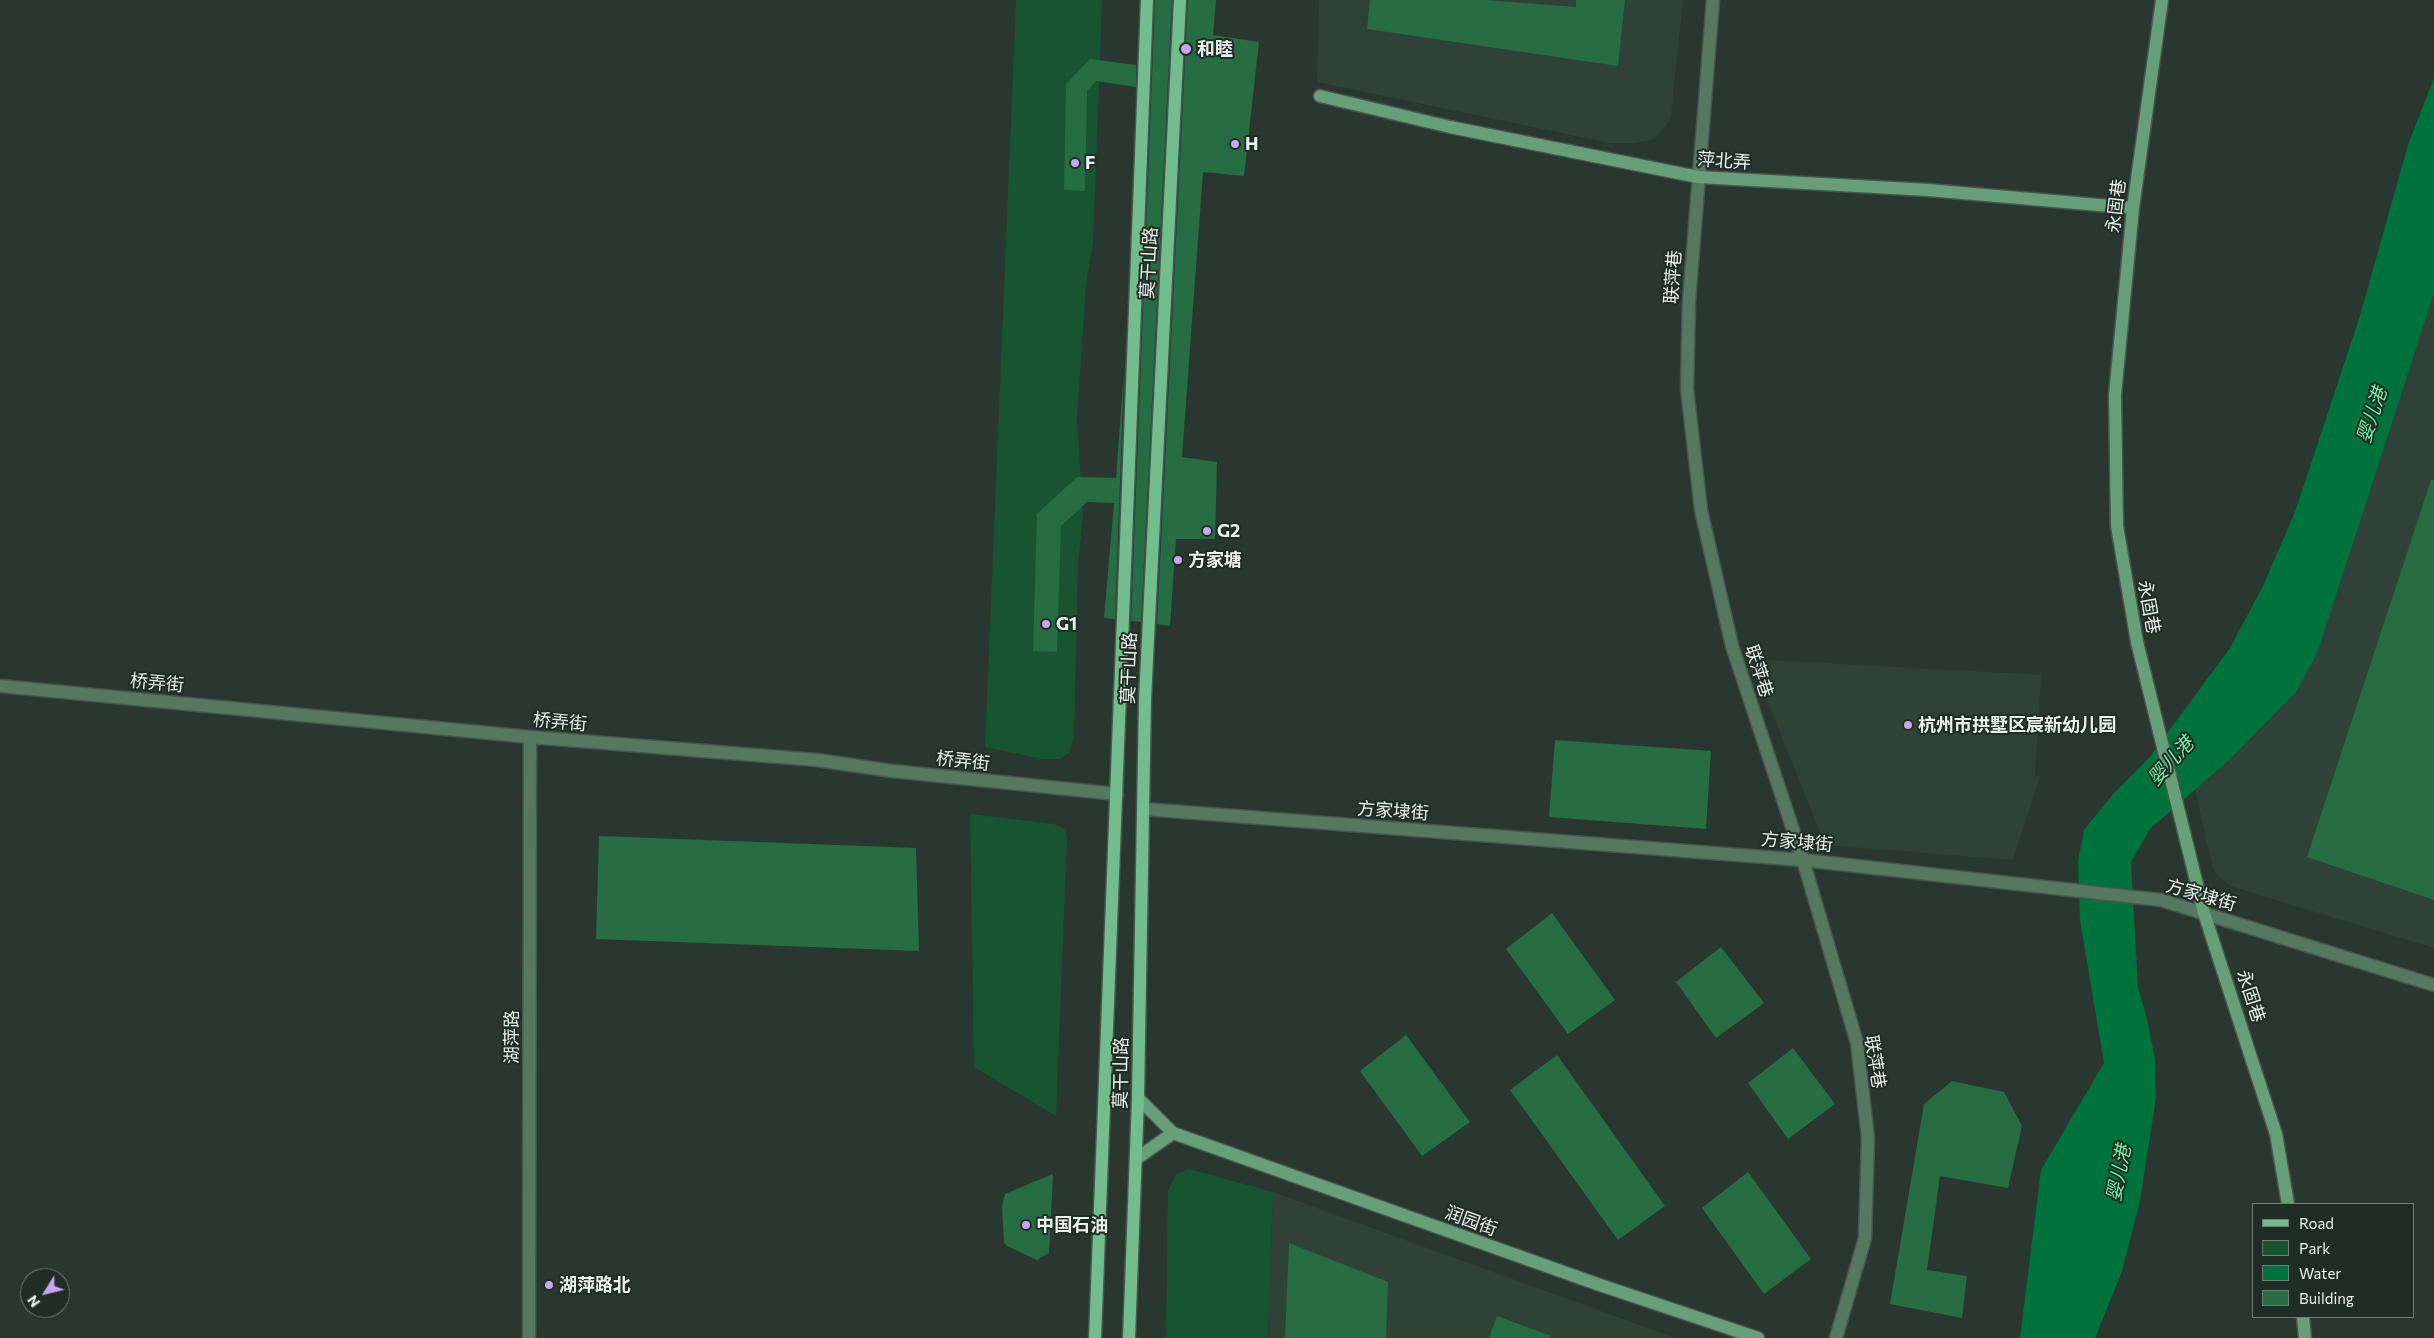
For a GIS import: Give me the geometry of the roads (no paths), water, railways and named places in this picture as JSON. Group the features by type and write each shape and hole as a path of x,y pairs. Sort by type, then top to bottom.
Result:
{"main road":[{"name":"莫干山路","path":"1095,1338 1147,0"},
{"name":"莫干山路","path":"1129,1338 1138,1098 1145,699 1180,0"}],"street":[{"name":"联萍巷","path":"1713,0 1689,301 1688,389 1701,510 1732,646 1803,860 1857,1043 1868,1138 1865,1238 1836,1338"},
{"name":"永固巷","path":"2162,0 2133,208 2114,396 2117,526 2137,642 2204,913 2276,1134 2288,1203"},
{"name":"萍北弄","path":"1320,96 1450,127 1698,178 1928,190 2133,208"},
{"name":"桥弄街","path":"0,686 530,737 817,760 892,771 1117,794"},
{"name":"湖萍路","path":"529,1338 530,737"},
{"name":"方家埭街","path":"1144,809 1803,860 2161,900 2434,985"},
{"name":"润园街","path":"1138,1098 1174,1133 1597,1284 1758,1338"},
{"path":"1136,1159 1174,1133"},
{"path":"2303,1318 2305,1338"}],"water":[{"name":"婴儿港","path":"2434,78 2434,293 2317,654 2296,692 2229,760 2150,829 2131,862 2138,988 2147,1019 2155,1059 2156,1098 2140,1201 2122,1271 2095,1338 2020,1338 2041,1170 2104,1063 2080,920 2078,861 2084,830 2114,793 2149,758 2230,648 2263,586 2295,512 2359,319 2408,145"}],"place":[{"name":"和睦","path":"1186,49"},
{"name":"H","path":"1235,144"},
{"name":"F","path":"1075,163"},
{"name":"G2","path":"1207,531"},
{"name":"方家塘","path":"1178,560"},
{"name":"G1","path":"1046,624"},
{"name":"杭州市拱墅区宸新幼儿园","path":"1908,725"},
{"name":"中国石油","path":"1026,1225"},
{"name":"湖萍路北","path":"549,1285"}]}
